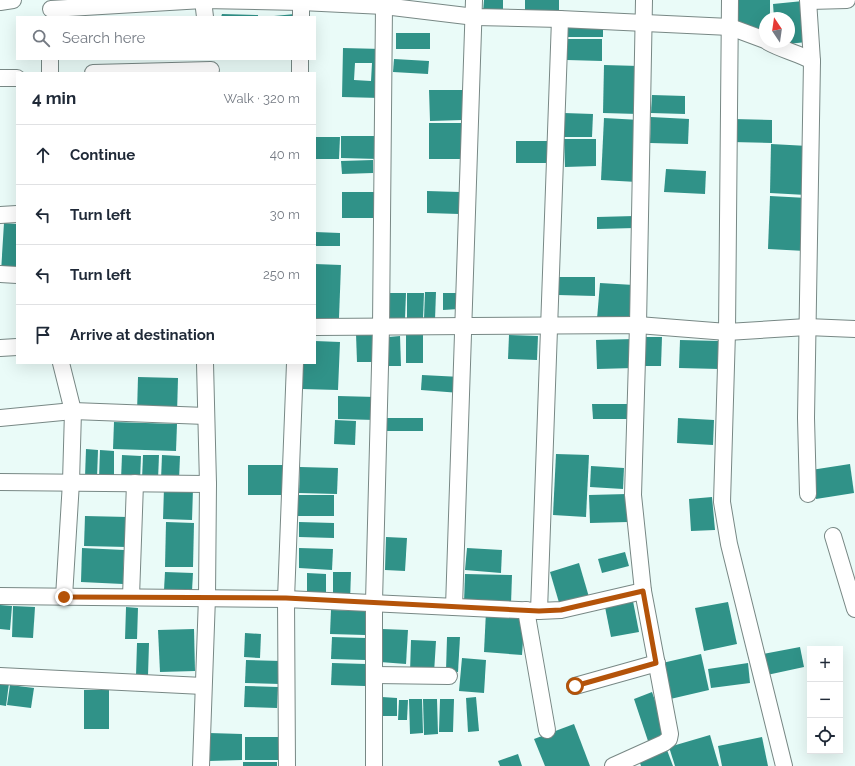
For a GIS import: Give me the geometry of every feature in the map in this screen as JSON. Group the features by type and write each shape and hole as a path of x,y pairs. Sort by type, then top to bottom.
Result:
{"street":[{"path":"0,2 13,0"},
{"path":"50,9 203,0 301,10 384,6 475,17 642,22 730,27 759,38"},
{"path":"203,0 205,16"},
{"path":"454,607 465,327 475,17 474,0"},
{"path":"613,766 664,743 670,734 643,591 633,495 638,325 642,22 644,0"},
{"path":"730,0 727,332 722,502 724,523 784,766"},
{"path":"808,494 806,418 812,61 808,0 847,0"},
{"path":"374,766 374,602 381,327 384,6"},
{"path":"547,730 533,610 549,326 560,19"},
{"path":"783,48 796,52 812,61"},
{"path":"50,60 50,72"},
{"path":"300,60 300,72"},
{"path":"113,72 211,67"},
{"path":"0,78 16,78"},
{"path":"0,215 16,214"},
{"path":"0,274 16,275"},
{"path":"316,327 638,325 727,332 807,327 855,329"},
{"path":"0,348 16,347"},
{"path":"61,364 73,411 71,482 64,597"},
{"path":"201,766 207,597 208,484 205,364"},
{"path":"287,766 286,598 295,364"},
{"path":"0,418 73,411 206,416"},
{"path":"0,482 208,484"},
{"path":"131,598 135,483"},
{"path":"833,536 855,609"},
{"path":"0,596 286,598 454,607 561,610 643,591"},
{"path":"575,686 656,663"},
{"path":"375,675 450,676"},
{"path":"0,676 203,686"}],"building":[{"path":"484,0 503,0 503,13 483,12"},
{"path":"525,0 559,0 559,13 525,13"},
{"path":"736,0 770,0 770,12 759,12 759,32 737,22"},
{"path":"803,1 807,42 795,43 795,12 774,12 773,4"},
{"path":"222,14 258,15 258,16 221,16"},
{"path":"295,14 295,16 274,16"},
{"path":"603,23 603,37 565,37 565,24"},
{"path":"396,33 430,33 430,49 396,49"},
{"path":"567,39 602,39 602,61 567,60"},
{"path":"343,48 382,49 380,98 342,97","holes":["355,63 372,63 371,81 354,80"]},
{"path":"394,59 429,61 428,74 393,72"},
{"path":"604,65 639,66 638,114 603,113"},
{"path":"429,90 463,90 463,120 430,121"},
{"path":"652,95 685,96 685,114 651,113"},
{"path":"564,113 593,114 592,137 563,137"},
{"path":"651,117 689,119 688,144 650,143"},
{"path":"604,118 640,120 637,182 601,180"},
{"path":"733,119 772,120 772,143 732,142"},
{"path":"429,123 463,123 462,159 429,159"},
{"path":"341,136 378,136 378,159 341,158"},
{"path":"316,137 340,137 339,159 316,159"},
{"path":"564,139 596,139 596,166 565,167"},
{"path":"516,141 552,141 552,163 516,163"},
{"path":"771,144 808,146 806,195 770,193"},
{"path":"373,160 373,173 342,174 341,161"},
{"path":"666,169 706,171 705,194 664,192"},
{"path":"427,191 460,192 459,214 427,213"},
{"path":"342,192 380,192 380,218 342,218"},
{"path":"770,196 807,198 805,251 768,249"},
{"path":"635,216 635,228 597,229 597,217"},
{"path":"4,223 16,224 16,273 1,272"},
{"path":"316,232 340,233 340,246 316,246"},
{"path":"316,264 341,265 339,318 316,318"},
{"path":"558,277 595,277 595,296 558,295"},
{"path":"600,283 634,285 631,321 597,319"},
{"path":"425,292 436,292 435,320 424,319"},
{"path":"387,293 406,293 405,319 386,319"},
{"path":"407,293 424,293 423,319 407,318"},
{"path":"443,293 459,293 459,309 443,310"},
{"path":"375,333 376,362 357,362 356,334"},
{"path":"406,335 423,335 423,363 406,363"},
{"path":"509,335 538,336 537,360 508,359"},
{"path":"400,336 401,366 389,366 388,337"},
{"path":"642,337 662,337 661,366 641,366"},
{"path":"634,339 634,368 597,369 596,340"},
{"path":"680,340 720,341 719,369 679,368"},
{"path":"316,341 340,342 338,390 302,389 303,364 316,364"},
{"path":"422,375 461,377 460,393 421,390"},
{"path":"138,377 178,378 177,414 137,413"},
{"path":"338,396 376,397 375,420 338,419"},
{"path":"592,404 630,404 630,419 593,419"},
{"path":"384,418 423,418 423,431 384,431"},
{"path":"678,418 714,420 713,445 677,443"},
{"path":"335,420 356,421 355,445 334,444"},
{"path":"114,422 177,424 176,451 113,449"},
{"path":"86,449 98,450 97,478 85,477"},
{"path":"100,450 114,451 114,480 99,479"},
{"path":"556,454 589,455 586,517 553,515"},
{"path":"122,455 141,456 140,481 121,480"},
{"path":"143,455 159,455 158,480 142,480"},
{"path":"162,455 180,456 179,480 161,480"},
{"path":"850,464 854,493 816,499 811,470"},
{"path":"248,465 283,465 283,495 248,495"},
{"path":"591,466 624,468 623,489 590,487"},
{"path":"300,467 338,468 337,494 299,493"},
{"path":"164,487 193,488 192,520 163,519"},
{"path":"627,494 628,522 590,523 589,495"},
{"path":"297,495 334,495 334,516 297,516"},
{"path":"712,497 715,530 691,531 689,499"},
{"path":"85,516 128,517 127,547 84,546"},
{"path":"166,522 194,523 193,567 165,567"},
{"path":"299,522 334,523 334,538 299,537"},
{"path":"386,537 407,538 405,571 385,570"},
{"path":"82,548 124,550 123,584 81,582"},
{"path":"299,548 333,549 332,570 299,568"},
{"path":"467,548 502,550 501,573 465,570"},
{"path":"625,552 629,566 602,573 598,559"},
{"path":"579,563 589,597 560,606 550,572"},
{"path":"165,572 193,573 192,591 164,590"},
{"path":"333,572 351,572 350,601 333,600"},
{"path":"307,573 326,574 326,597 307,596"},
{"path":"465,574 512,575 511,604 464,603"},
{"path":"632,596 639,632 611,637 604,602"},
{"path":"728,602 737,644 704,651 695,608"},
{"path":"0,605 12,606 10,630 0,629"},
{"path":"13,606 35,607 33,638 12,637"},
{"path":"126,607 138,608 137,639 125,639"},
{"path":"331,610 366,611 365,635 330,634"},
{"path":"486,611 525,613 522,655 484,652"},
{"path":"194,629 195,671 160,672 158,630"},
{"path":"382,629 408,630 406,664 380,662"},
{"path":"245,633 261,634 260,658 244,657"},
{"path":"332,637 366,638 366,660 331,659"},
{"path":"447,637 460,637 458,672 446,671"},
{"path":"411,640 436,641 434,673 410,672"},
{"path":"137,643 149,643 148,676 136,675"},
{"path":"800,647 804,667 767,675 763,654"},
{"path":"701,654 709,690 666,700 658,664"},
{"path":"462,658 486,660 484,693 459,691"},
{"path":"246,660 281,661 280,684 245,683"},
{"path":"332,663 366,664 365,686 331,685"},
{"path":"748,663 750,683 711,688 708,669"},
{"path":"0,682 9,683 6,706 0,705"},
{"path":"10,685 34,688 31,708 7,705"},
{"path":"245,686 278,687 277,708 244,707"},
{"path":"84,690 109,690 109,729 84,729"},
{"path":"652,692 667,735 648,741 634,699"},
{"path":"382,697 397,698 397,716 381,716"},
{"path":"476,697 479,731 468,732 466,698"},
{"path":"409,699 422,699 423,733 410,734"},
{"path":"423,699 437,699 438,734 424,735"},
{"path":"440,699 454,699 453,732 439,732"},
{"path":"399,700 408,700 407,720 398,720"},
{"path":"574,724 590,766 545,766 534,739"},
{"path":"209,733 242,734 242,760 209,761"},
{"path":"710,735 719,766 675,766 669,747"},
{"path":"245,737 280,737 280,760 245,760"},
{"path":"762,737 768,766 722,766 718,746"},
{"path":"667,750 673,766 641,766 639,760"},
{"path":"518,754 522,766 500,766 498,761"},
{"path":"243,762 277,762 277,766 243,766"}],"route":[{"path":"64,597 286,598 539,611 561,610 643,591 656,663 575,686"}]}
